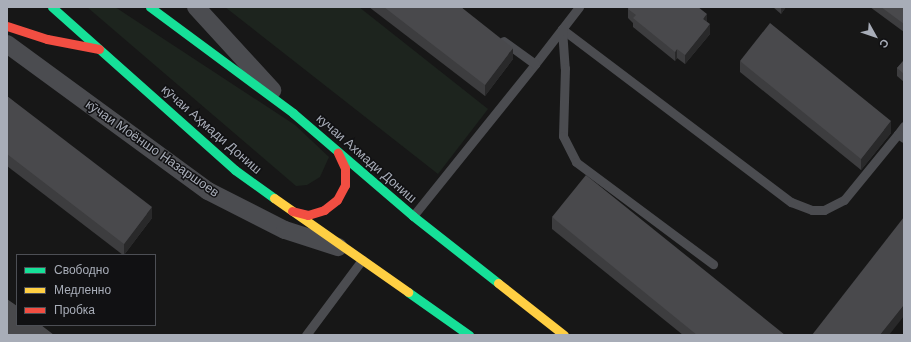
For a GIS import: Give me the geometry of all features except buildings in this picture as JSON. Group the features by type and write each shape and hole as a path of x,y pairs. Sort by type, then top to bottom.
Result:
{"street":[{"name":"кӯчаи Аҳмади Дониш","path":"52,7 235,170 292,212 358,255 469,335"},
{"name":"кучаи Ахмади Дониш","path":"150,7 293,113 413,216 564,335"},
{"path":"196,7 293,113"},
{"path":"7,26 48,39 99,49"},
{"name":"кӯчаи Моёншо Назаршоев","path":"7,44 208,191 285,230 358,255"},
{"path":"292,212 308,214 324,210 337,200 345,185 344,168 338,153"}],"lane":[{"path":"413,216 579,7"},
{"path":"562,29 791,202 812,210 824,210 844,200 901,136 904,126"},
{"path":"562,29 565,68 563,136 576,162 713,264"},
{"path":"492,33 535,64"},
{"path":"306,335 358,255"}],"shaded area":[{"path":"87,7 115,7 295,125 329,157 320,177 307,185 296,186"},
{"path":"225,7 359,7 488,109 438,174"}],"traffic: fast":[{"path":"52,7 235,170 274,198"},
{"path":"150,7 293,113 413,216 498,283"},
{"path":"408,292 469,335"}],"traffic: slow":[{"path":"274,198 408,292"},
{"path":"498,283 564,335"}],"traffic: jam":[{"path":"7,26 47,39 99,49"},
{"path":"292,211 308,215 324,210 337,200 345,185 345,168 338,153"}]}
